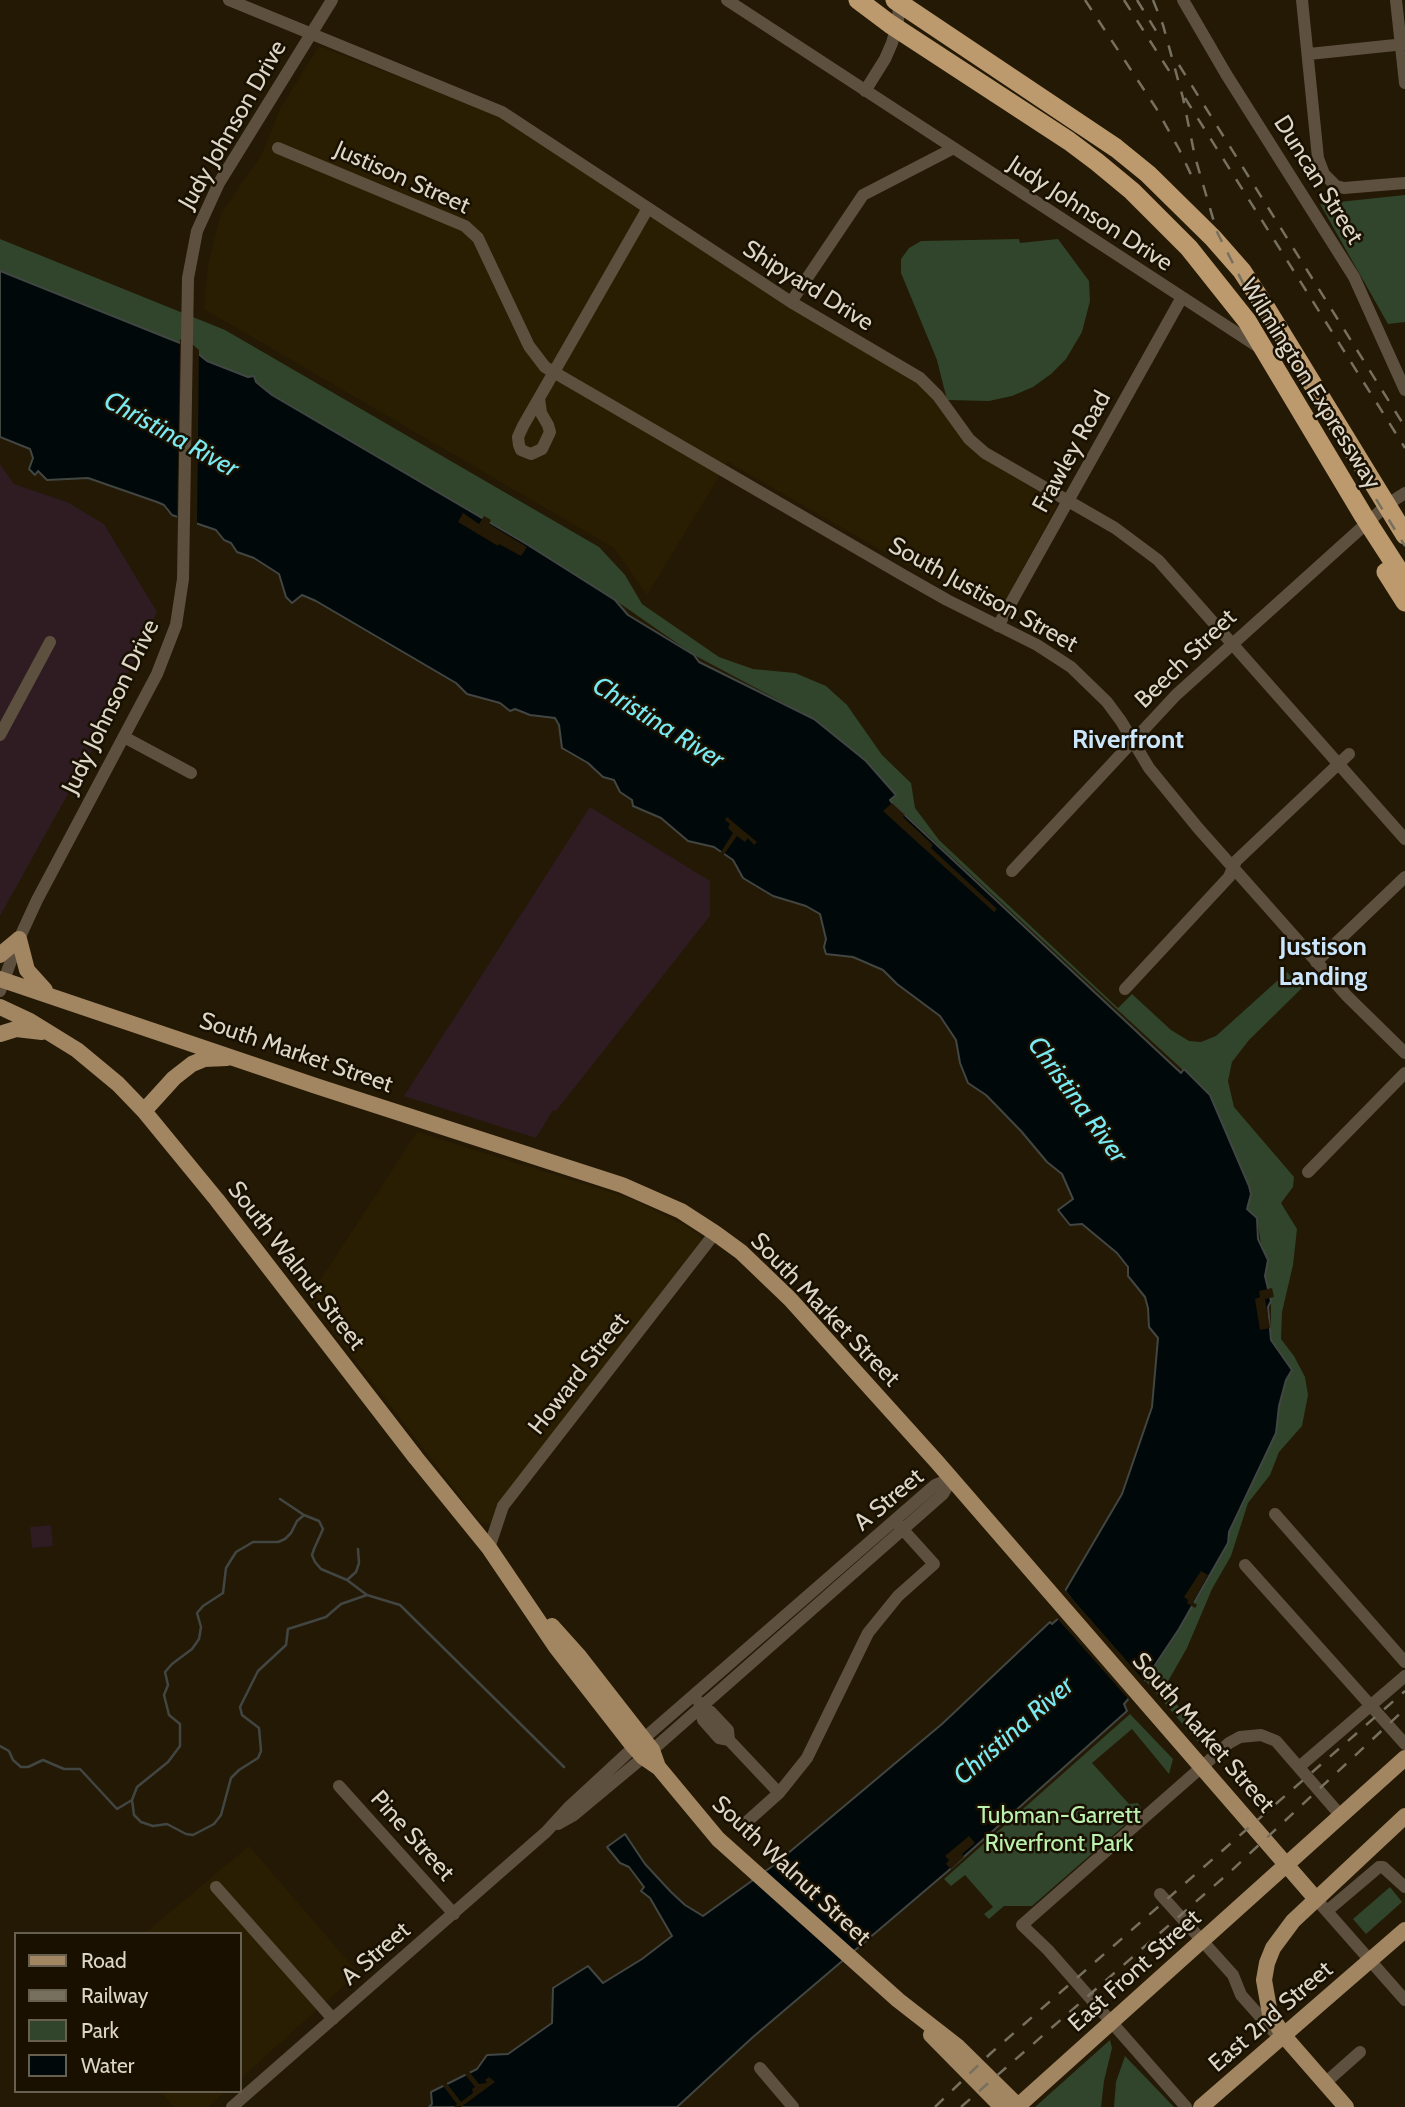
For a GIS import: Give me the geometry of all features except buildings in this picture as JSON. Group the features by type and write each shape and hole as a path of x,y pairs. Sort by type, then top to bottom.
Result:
{"highway":[{"name":"Wilmington Expressway","path":"858,0 890,24 1069,141 1116,177 1189,248 1247,321 1405,580"},
{"name":"Wilmington Expressway","path":"897,0 1106,141 1148,174 1213,238 1242,271 1266,308 1405,535"},
{"path":"1331,462 1352,518 1405,602"}],"main road":[{"path":"0,955 19,939 27,970 50,995"},
{"name":"South Market Street","path":"1,983 50,995 632,1188 681,1210 715,1233 751,1261 790,1299 952,1478 1321,1905"},
{"name":"South Walnut Street","path":"0,1007 55,1035 105,1072 144,1111 217,1200 489,1548 556,1647 700,1818 742,1861 1013,2107"},
{"path":"0,1034 26,1029 55,1035"},
{"path":"144,1111 174,1078 191,1064 204,1059 237,1058"},
{"name":"East Front Street","path":"1013,2107 1113,2022 1405,1758"},
{"path":"1346,2107 1284,2036 1270,2014 1264,1980 1267,1964 1283,1933 1321,1905 1372,1847 1405,1816"},
{"name":"East 2nd Street","path":"1201,2107 1405,1930"}],"street":[{"name":"Shipyard Drive","path":"229,0 502,112 791,302 920,378 938,396 970,439 985,453 1130,538 1158,560 1405,839"},
{"name":"Judy Johnson Drive","path":"1,983 44,886 161,666 174,633 181,598 184,542 190,260 204,211 332,0"},
{"name":"Judy Johnson Drive","path":"727,0 1277,361 1372,519"},
{"path":"865,91 892,43 898,21 897,0"},
{"name":"Duncan Street","path":"1183,0 1226,74 1354,277 1405,390"},
{"path":"1302,0 1320,166 1328,179 1336,186 1344,188 1405,183"},
{"path":"1396,0 1403,44 1405,83"},
{"path":"1309,54 1403,44"},
{"name":"Justison Street","path":"278,148 465,226 481,243 532,352 540,362 578,387"},
{"path":"791,302 863,195 952,149"},
{"path":"539,398 648,208"},
{"name":"Frawley Road","path":"998,626 1181,299"},
{"name":"South Justison Street","path":"578,387 914,581 1037,645 1086,679 1107,702 1171,797 1316,962 1405,1053"},
{"name":"Beech Street","path":"1012,871 1176,695 1388,504 1405,493"},
{"path":"0,735 50,642"},
{"path":"124,737 191,773"},
{"path":"1125,989 1229,877 1236,861 1349,754"},
{"path":"1316,962 1405,877"},
{"path":"1308,1172 1405,1073"},
{"name":"Howard Street","path":"489,1548 503,1506 715,1233"},
{"name":"A Street","path":"643,1749 697,1692 899,1524 945,1492 952,1478"},
{"path":"1275,1514 1405,1662"},
{"path":"741,1827 779,1793 810,1754 863,1640 898,1596 934,1564 899,1524"},
{"name":"A Street","path":"232,2107 454,1914 546,1832 568,1808 700,1708 899,1524"},
{"path":"1245,1565 1405,1744"},
{"path":"1299,1767 1405,1676"},
{"path":"697,1692 703,1720 719,1738 729,1740 779,1793"},
{"path":"1186,2107 1048,1950 1021,1925 1229,1743 1250,1734 1276,1741 1341,1816"},
{"name":"Pine Street","path":"339,1786 454,1914"},
{"path":"1372,1847 1405,1887"},
{"path":"1405,1887 1383,1867 1379,1867 1321,1905 1405,2000"},
{"path":"216,1887 333,2019"},
{"path":"1160,1894 1233,1975 1241,1995 1273,2031 1284,2036"},
{"path":"1325,2083 1360,2052"},
{"path":"760,2068 793,2107"}],"shaded area":[{"path":"319,46 498,115 919,384 981,457 1054,501 1056,507 999,612 950,590 728,462 647,595 614,548 204,309 208,266 221,213 261,156 280,109"},
{"path":"0,464 14,484 67,502 104,524 157,612 93,749 0,916"},
{"path":"590,807 710,881 710,916 556,1111 553,1110 536,1138 404,1096"},
{"path":"417,1132 629,1198 697,1233 710,1249 511,1504 501,1527 480,1522 308,1299"},
{"path":"51,1525 53,1546 32,1548 30,1527"},
{"path":"249,1846 358,1973 242,2077 242,1932 146,1932"},
{"path":"162,2093 224,2093 208,2107 174,2107"}],"green space":[{"path":"1405,195 1405,322 1388,324 1320,204"},
{"path":"0,239 225,330 599,547 625,575 642,604 719,657 753,669 795,673 826,686 847,705 882,755 911,783 915,808 939,840 1118,1008 1132,994 1171,1030 1189,1041 1201,1042 1216,1036 1287,972 1302,988 1249,1040 1232,1062 1228,1081 1234,1107 1294,1177 1293,1187 1281,1203 1297,1229 1293,1265 1282,1312 1281,1339 1305,1377 1308,1395 1302,1426 1279,1452 1270,1475 1248,1503 1231,1556 1212,1589 1187,1648 1167,1683 1167,1693 1204,1736 1202,1742 1197,1741 1145,1680 1179,1629 1228,1543 1227,1537 1276,1433 1279,1406 1286,1380 1292,1370 1271,1340 1271,1301 1265,1276 1268,1260 1261,1244 1257,1218 1247,1209 1251,1194 1210,1095 890,800 896,795 814,719 694,655 615,600 528,545 272,395 256,382 254,376 248,377 207,361 190,347 0,271"},
{"path":"1019,239 1020,243 1058,239 1089,281 1090,301 1082,332 1066,359 1033,387 1012,396 989,401 947,400 937,360 901,273 901,259 909,248 921,241"},
{"name":"Tubman-Garrett Riverfront Park","path":"1130,1714 1173,1759 1169,1774 1132,1729 1092,1763 1129,1804 1138,1803 1142,1810 1032,1906 1004,1906 989,1919 984,1914 993,1907 965,1875 951,1886 944,1879"},
{"path":"1390,1887 1402,1902 1366,1934 1353,1919"},
{"path":"1110,2040 1112,2048 1101,2107 1035,2107"},
{"path":"1125,2056 1174,2107 1114,2107 1116,2082"}],"water":[{"name":"Christina River","path":"0,271 190,347 207,361 248,377 254,376 256,382 272,395 528,545 615,600 628,615 694,655 699,662 814,719 866,761 896,795 890,800 892,803 1181,1073 1184,1069 1210,1095 1249,1186 1251,1194 1247,1209 1257,1218 1258,1239 1268,1260 1265,1276 1271,1301 1268,1307 1271,1340 1292,1370 1286,1380 1279,1406 1276,1433 1229,1532 1228,1543 1179,1629 1145,1680 1124,1704 1127,1711 948,1871 753,2037 677,2107 429,2107 432,2104 431,2092 477,2069 487,2055 508,2054 552,2023 553,1988 588,1966 603,1983 642,1959 672,1936 650,1898 641,1891 644,1887 629,1867 620,1863 607,1847 625,1834 645,1864 671,1892 703,1916 774,1865 942,1724 1050,1622 1052,1624 1075,1604 1065,1591 1122,1494 1152,1407 1158,1338 1149,1327 1145,1297 1128,1276 1128,1267 1117,1253 1082,1224 1070,1225 1058,1210 1073,1199 1062,1174 1047,1162 986,1095 968,1083 960,1063 956,1040 940,1016 897,984 883,970 853,957 826,954 826,939 820,914 806,906 773,896 743,878 733,860 714,847 688,841 661,818 633,806 632,800 620,792 614,780 603,777 588,763 562,748 559,725 555,718 530,715 515,709 510,711 500,703 467,694 456,683 316,601 302,595 292,603 286,597 279,574 254,558 237,552 216,530 172,515 164,505 88,478 47,480 38,471 35,475 29,469 33,458 30,449 0,437"}],"pier":[{"path":"180,339 199,350 197,527 177,521"},
{"path":"463,513 479,524 484,516 491,520 489,524 527,547 521,556 499,544 498,546 458,522"},
{"path":"892,803 933,845 931,848 997,909 994,912 883,811"},
{"path":"727,817 757,842 754,845 748,838 745,842 737,836 722,857 719,855 733,833 728,828 730,824 725,820"},
{"path":"1272,1288 1274,1297 1265,1299 1270,1328 1260,1330 1255,1299 1260,1297 1259,1291"},
{"path":"1201,1571 1208,1575 1193,1602 1197,1605 1195,1608 1187,1603 1188,1600 1184,1597"},
{"path":"1063,1588 1147,1684 1131,1702 1055,1616 1070,1603 1062,1593"},
{"path":"969,1836 975,1843 951,1869 946,1864 949,1860 945,1856"},
{"path":"468,2070 479,2084 487,2083 485,2080 489,2077 495,2082 461,2107 454,2107 457,2104 441,2083 445,2081 461,2102 473,2093 472,2089 475,2087 464,2073"}],"waterway":[{"path":"280,1499 304,1515 319,1521 323,1529 312,1555 315,1562 321,1569 347,1580"},
{"path":"304,1515 285,1539 278,1542 253,1542 236,1552 226,1568 223,1593 197,1613 201,1627 199,1639 192,1649 165,1672 168,1685 164,1695 169,1715 180,1724 180,1746 168,1762 137,1787 132,1800 134,1815 141,1822 153,1826 167,1824 193,1835 214,1824 221,1815 231,1778 258,1758 261,1751 259,1728 242,1715 240,1707 258,1671 286,1645 288,1629 326,1617 341,1604 367,1595"},
{"path":"358,1549 359,1563 356,1572 347,1580 367,1595 400,1605 564,1767"},
{"path":"0,1746 9,1751 13,1760 21,1767 28,1767 43,1760 64,1769 80,1769 117,1809 132,1800"}],"railway":[{"path":"1085,0 1156,108 1194,181"},
{"path":"1124,0 1173,77"},
{"path":"1137,0 1161,39"},
{"path":"1153,0 1163,25 1183,98 1195,157 1217,232 1244,285 1405,546"},
{"path":"1179,65 1405,427"},
{"path":"1185,98 1405,448"},
{"path":"935,2107 991,2053 1405,1691"},
{"path":"961,2107 1231,1871 1405,1709"}],"district":[{"name":"Riverfront","path":"1128,740"},
{"name":"Justison Landing","path":"1323,962"}]}
